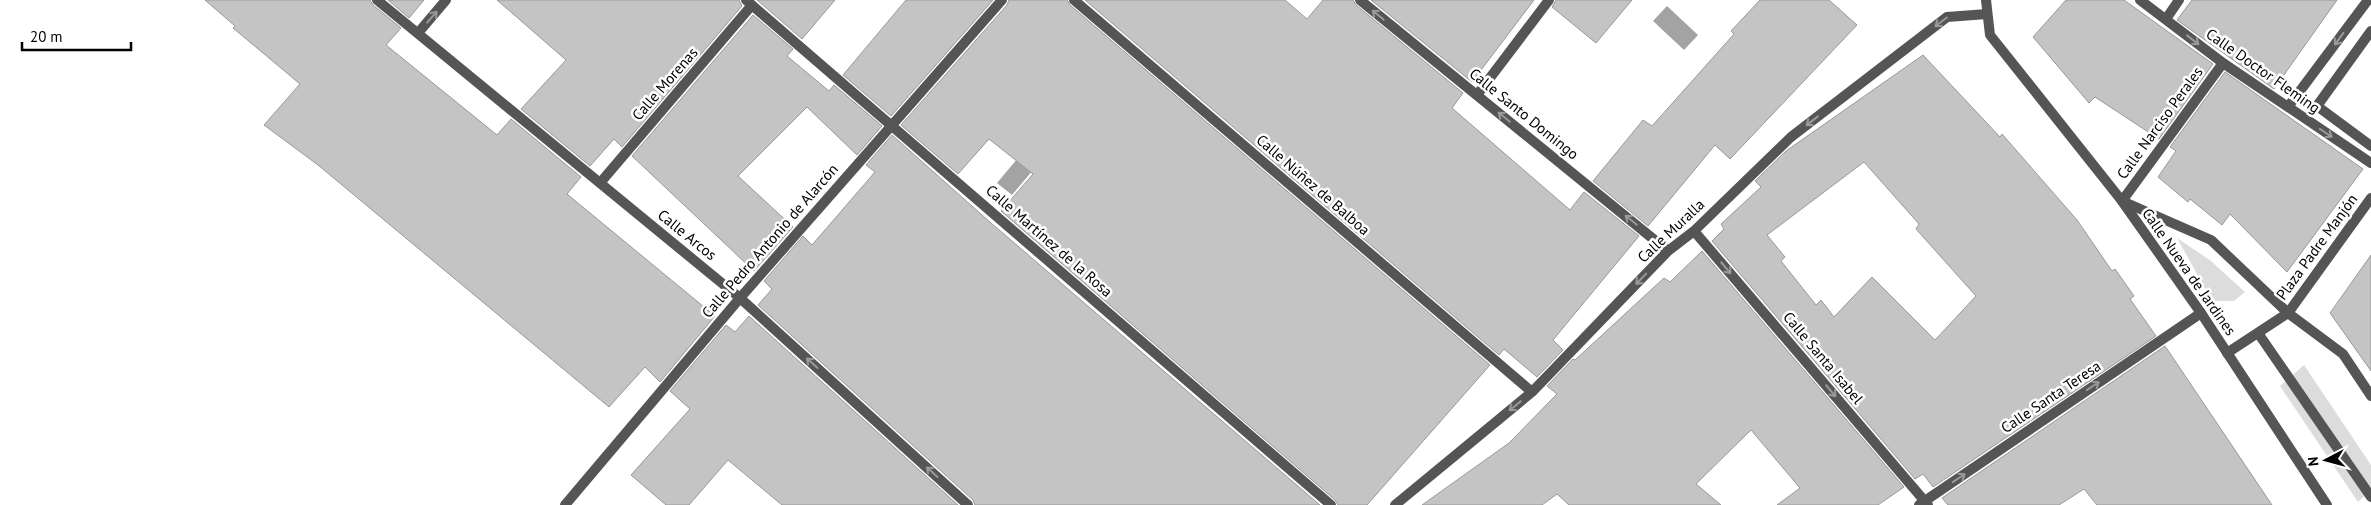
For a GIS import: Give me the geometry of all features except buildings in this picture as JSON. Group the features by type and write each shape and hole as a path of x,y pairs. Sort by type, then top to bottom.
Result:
{"street":[{"name":"Calle Arcos","path":"377,0 740,298 968,505"},
{"path":"418,33 446,0"},
{"name":"Calle Pedro Antonio de Alarcón","path":"565,505 740,298 1002,0"},
{"name":"Calle Núñez de Balboa","path":"1074,0 1532,392"},
{"name":"Calle Santo Domingo","path":"1360,0 1668,251"},
{"path":"1477,95 1549,0"},
{"name":"Calle Nueva de Jardines","path":"1986,0 1990,35 2122,201 2227,353 2327,505"},
{"name":"Calle Doctor Fleming","path":"2140,0 2223,63 2371,163"},
{"path":"2166,19 2179,0"},
{"path":"2288,107 2368,0"},
{"name":"Calle Martínez de la Rosa","path":"749,3 892,124 1331,505"},
{"name":"Calle Morenas","path":"600,182 749,3"},
{"name":"Calle Muralla","path":"1395,505 1532,392 1668,251 1694,231 1792,137 1947,17 1988,14"},
{"path":"2371,31 2317,106 2371,146"},
{"name":"Calle Narciso Perales","path":"2122,201 2223,63"},
{"name":"Plaza Padre Manjón","path":"2288,313 2371,198"},
{"path":"2122,201 2211,240 2288,313 2344,354 2371,396"},
{"name":"Calle Santa Isabel","path":"1694,231 1924,504"},
{"path":"2227,353 2288,313"},
{"name":"Calle Santa Teresa","path":"1924,504 2200,314"},
{"path":"2258,333 2371,497"}],"shaded area":[{"path":"1667,6 1698,35 1684,50 1653,21"},
{"path":"1023,152 1038,164 1012,195 997,183"},
{"path":"2177,238 2211,261 2245,292 2234,301 2212,301"},
{"path":"2304,365 2371,465 2371,490 2358,502 2280,386"}]}
